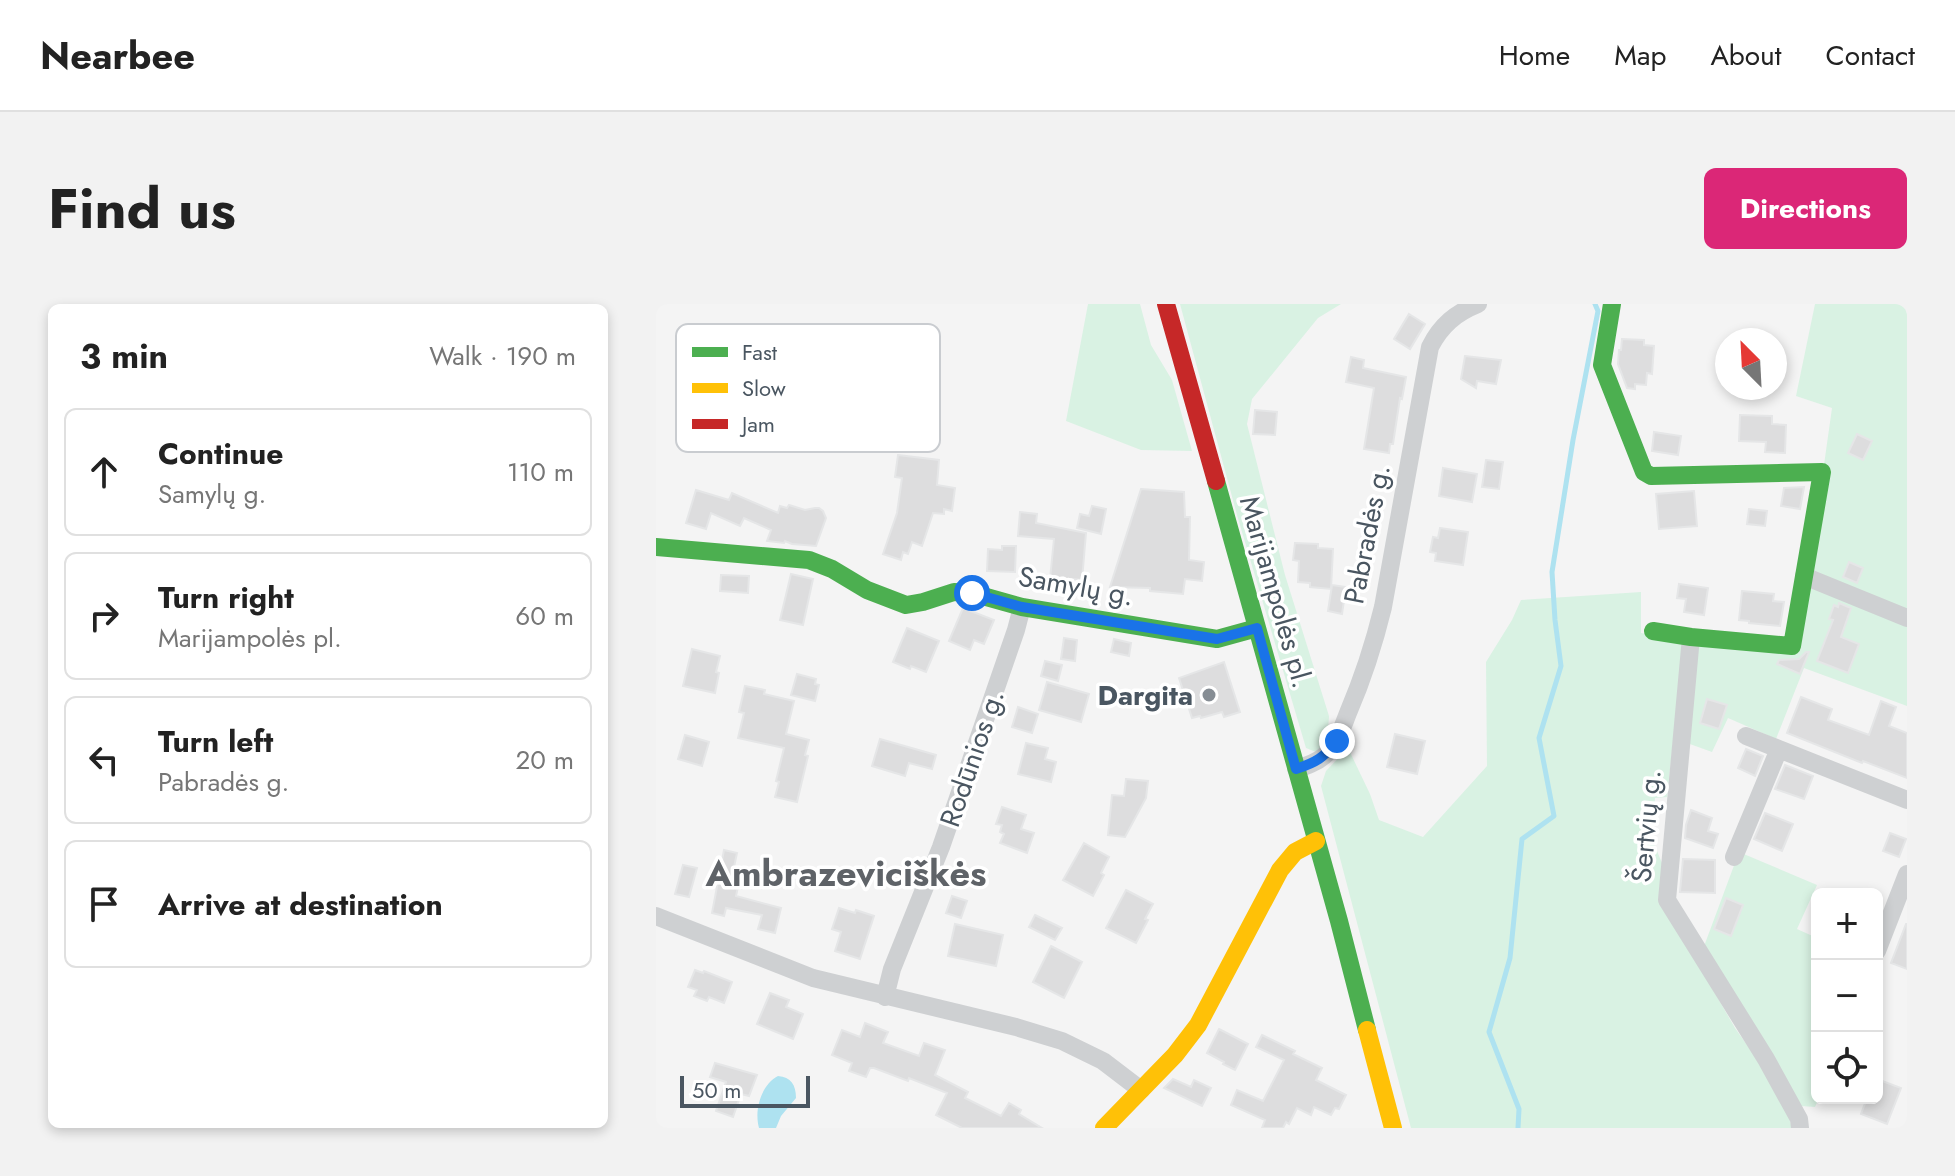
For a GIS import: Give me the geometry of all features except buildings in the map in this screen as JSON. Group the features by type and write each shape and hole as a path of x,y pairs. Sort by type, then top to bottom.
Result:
{"street":[{"name":"Marijampolės pl.","path":"1166,304 1339,921 1393,1128"},
{"name":"Pabradės g.","path":"1296,769 1315,763 1337,741 1369,660 1383,607 1430,347 1446,322 1478,304"},
{"path":"1612,304 1602,365 1644,472 1651,476 1822,472 1792,646 1653,631"},
{"name":"Samylų g.","path":"656,547 809,560 832,569 867,590 906,605 954,592 972,593 1022,607 1217,639 1257,628"},
{"path":"1804,576 1907,618"},
{"name":"Rodūnios g.","path":"885,997 892,969 941,847 1022,607"},
{"name":"Šertvių g.","path":"1691,637 1667,900 1766,1059 1799,1119 1800,1128"},
{"path":"1746,736 1907,800"},
{"path":"1734,857 1779,749"},
{"path":"1104,1128 1175,1055 1198,1025 1280,870 1293,852 1316,841"},
{"path":"1883,936 1907,874"},
{"path":"656,916 813,978 1062,1041 1103,1061 1141,1090"}],"green space":[{"path":"1088,304 1140,304 1151,345 1172,380 1192,451 1141,450 1066,421"},
{"path":"1180,304 1341,304 1318,318 1252,399 1247,424 1285,575 1329,716 1325,740 1316,752 1306,748 1237,515"},
{"path":"1815,304 1907,304 1907,706 1804,668 1776,739 1728,718 1712,752 1687,743 1696,641 1798,649 1832,408 1796,396"},
{"path":"1641,592 1641,633 1680,641 1683,649 1667,797 1655,798 1652,839 1662,863 1659,896 1735,1028 1783,1096 1792,1128 1411,1128 1321,786 1326,771 1348,748 1379,820 1423,837 1487,766 1486,662 1521,600"},
{"path":"1739,852 1817,885 1811,888 1811,898 1797,929 1811,935 1811,1104 1816,1104 1815,1107 1801,1106 1703,949"}],"water":[{"path":"778,1076 792,1082 796,1098 781,1116 776,1128 759,1128 757,1114 760,1099 767,1085"}],"waterway":[{"path":"1518,1128 1519,1109 1489,1032 1510,958 1522,839 1554,816 1539,738 1561,666 1552,572 1598,311 1595,304"}],"traffic: fast":[{"path":"1612,304 1602,365 1644,472 1651,476 1822,472 1792,646 1653,631"},
{"path":"1216,481 1367,1030"},
{"path":"656,547 809,560 832,569 867,590 906,605 954,592 972,593 1022,607 1217,639 1257,628"}],"traffic: slow":[{"path":"1104,1128 1175,1055 1198,1025 1280,870 1295,852 1316,841"},
{"path":"1367,1030 1393,1128"}],"traffic: jam":[{"path":"1166,304 1216,481"}],"place":[{"name":"Dargita","path":"1209,695"}],"district":[{"name":"Ambrazeviciškės","path":"846,873"}],"route":[{"path":"972,593 1022,607 1217,639 1257,628 1296,769 1315,763 1337,741"}]}
